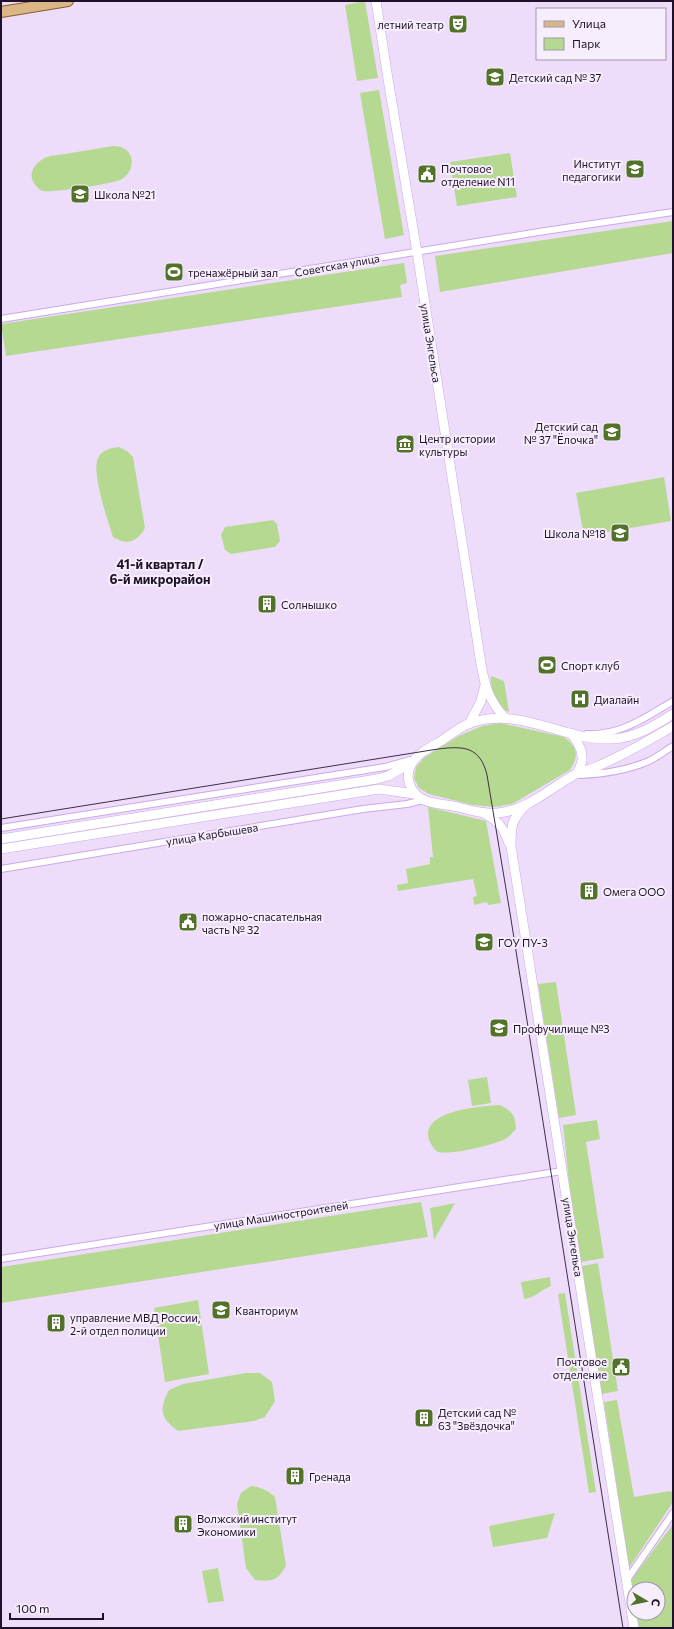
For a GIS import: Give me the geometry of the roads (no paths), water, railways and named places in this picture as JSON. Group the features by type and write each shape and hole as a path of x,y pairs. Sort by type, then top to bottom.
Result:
{"main road":[{"path":"17,1 26,8"},
{"path":"1,12 68,1"},
{"name":"улица Энгельса","path":"376,1 417,252 484,685 490,698 505,718"},
{"name":"улица Энгельса","path":"469,724 481,701 484,685"},
{"path":"415,794 411,789 408,779 409,769 414,761 423,752 469,724 505,718 592,739 614,739 634,735 654,726 673,714"},
{"name":"улица Карбышева","path":"1,849 379,789 415,794 423,800 483,813 497,814 526,805 576,774 591,770 639,747 673,726"},
{"path":"571,733 582,749 583,760 576,774"},
{"path":"1,839 377,779 388,776 414,761"},
{"name":"улица Энгельса","path":"526,805 516,815 513,821 511,846 626,1581"},
{"name":"улица Энгельса","path":"483,813 504,829 511,846"}],"street":[{"name":"Советская улица","path":"1,318 673,212"},
{"path":"571,733 590,734 627,728 673,701"},
{"name":"улица Карбышева","path":"576,774 590,774 650,761 673,746"},
{"path":"1,828 385,767 414,761"},
{"name":"улица Карбышева","path":"1,869 407,804 423,800"},
{"name":"улица Машиностроителей","path":"1,1259 562,1171"},
{"path":"626,1581 673,1513"}],"tram line":[{"path":"1,819 438,749 463,748 475,753 480,758 487,775 510,913 623,1628"}],"place":[{"name":"летний театр","path":"458,24"},
{"name":"Детский сад № 37","path":"495,77"},
{"name":"Институт педагогики","path":"635,169"},
{"name":"Почтовое отделение N11","path":"427,174"},
{"name":"Школа №21","path":"80,194"},
{"name":"тренажёрный зал","path":"174,272"},
{"name":"Детский сад № 37 \"Ёлочка\"","path":"612,432"},
{"name":"Центр истории культуры","path":"405,444"},
{"name":"Школа №18","path":"620,533"},
{"name":"Солнышко","path":"267,604"},
{"name":"Спорт клуб","path":"547,665"},
{"name":"Диалайн","path":"580,699"},
{"name":"Омега ООО","path":"589,891"},
{"name":"пожарно-спасательная часть № 32","path":"188,922"},
{"name":"ГОУ ПУ-3","path":"484,942"},
{"name":"Профучилище №3","path":"499,1028"},
{"name":"Кванториум","path":"221,1310"},
{"name":"управление МВД России, 2-й отдел полиции","path":"56,1323"},
{"name":"Почтовое отделение","path":"621,1367"},
{"name":"Детский сад № 63 \"Звёздочка\"","path":"424,1418"},
{"name":"Гренада","path":"295,1476"},
{"name":"Волжский институт Экономики","path":"183,1524"}],"district":[{"name":"41-й квартал / 6-й микрорайон","path":"160,572"}]}
